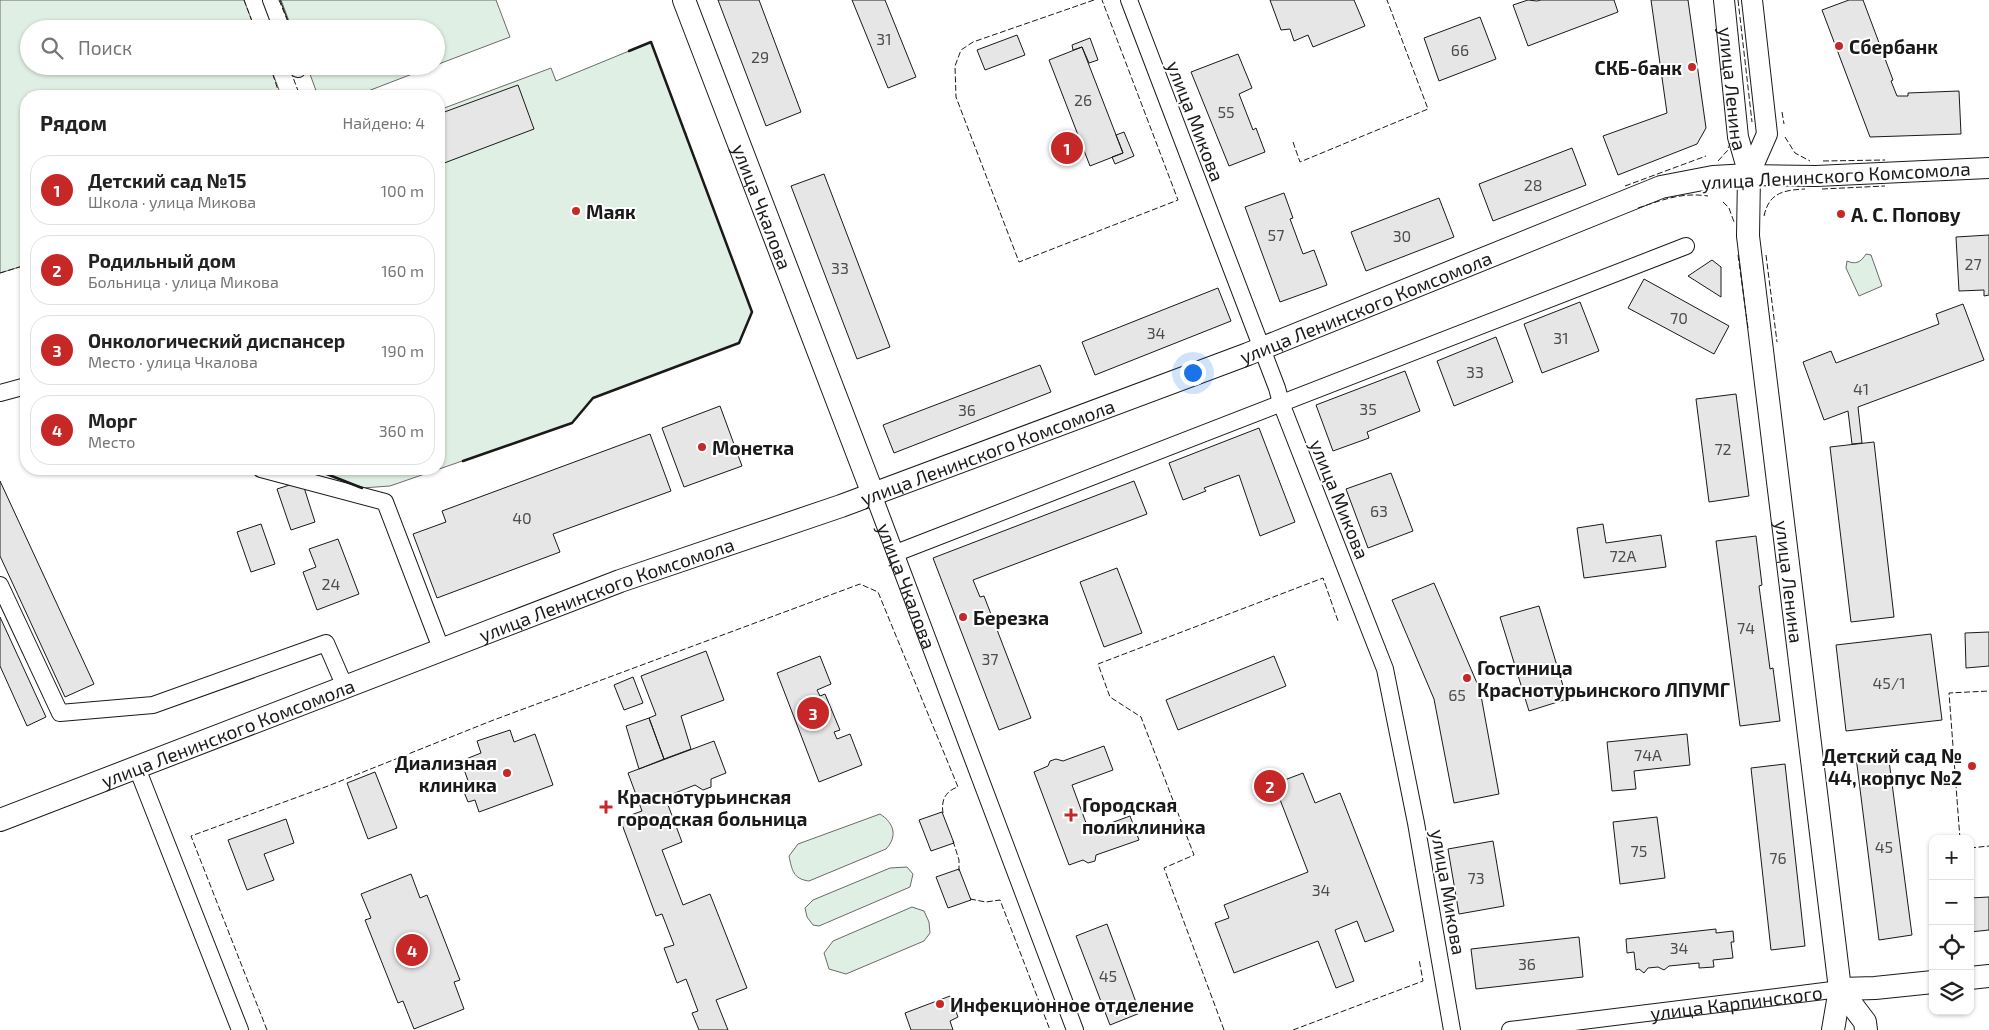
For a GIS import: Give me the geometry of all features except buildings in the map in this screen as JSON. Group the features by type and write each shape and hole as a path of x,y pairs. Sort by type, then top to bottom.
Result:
{"main road":[{"name":"улица Чкалова","path":"684,0 873,494"},
{"name":"улица Ленинского Комсомола","path":"0,820 620,581 873,494 1261,348 1661,187 1713,177 1749,175"},
{"name":"улица Ленина","path":"1749,175 1748,236 1840,989 1833,1030"},
{"path":"1974,978 1989,976"},
{"name":"улица Карпинского","path":"1840,989 1875,988 1929,982"},
{"path":"1840,989 1865,1022 1866,1030"}],"street":[{"path":"271,0 279,20"},
{"name":"улица Микова","path":"1129,0 1281,403 1385,669 1418,833 1452,1030"},
{"name":"улица Ленина","path":"1724,0 1738,137 1749,175"},
{"name":"улица Ленина","path":"1749,175 1767,134 1752,0"},
{"name":"улица Ленинского Комсомола","path":"1749,175 1816,176 1989,168"},
{"path":"896,553 1686,246"},
{"path":"0,393 20,388"},
{"path":"284,475 386,502 442,651"},
{"name":"улица Чкалова","path":"873,494 1075,1030"},
{"path":"0,585 60,713 153,705 326,643 345,687"},
{"path":"137,768 240,1030"},
{"name":"улица Карпинского","path":"1510,1030 1840,989"}],"green space":[{"path":"0,0 244,0 252,20 20,20 20,75 273,75 279,90 20,90 20,267 0,273"},
{"path":"281,0 496,0 510,37 445,62 445,20 289,20"},
{"name":"Маяк","path":"651,42 752,312 739,343 593,398 572,423 445,467 445,108 551,68 556,81"},
{"path":"310,75 410,75 371,90 316,90"},
{"path":"1866,254 1871,255 1882,286 1859,296 1846,268 1847,261 1858,262"},
{"name":"Маяк","path":"329,475 422,475 390,486 362,488"},
{"path":"880,814 889,821 893,830 892,839 886,849 809,881 796,876 789,856 798,844"},
{"path":"907,867 913,874 910,887 819,926 813,925 807,917 805,908 813,900 890,868"},
{"path":"912,907 924,911 929,922 930,933 924,941 846,974 829,969 824,953 833,941"}],"fence":[{"path":"244,0 252,20"},
{"path":"279,0 287,20"},
{"path":"1094,0 973,42 961,50 955,66 956,97 1019,262 1178,200 1102,0"},
{"path":"1293,142 1300,162 1428,109 1387,0"},
{"path":"1738,0 1752,122"},
{"path":"273,75 278,90"},
{"path":"292,75 298,90"},
{"path":"1782,112 1784,124"},
{"path":"1785,137 1795,153 1810,161"},
{"path":"1718,161 1728,150 1730,143"},
{"path":"1625,186 1706,156"},
{"path":"1823,161 1885,160"},
{"path":"1822,189 1885,186"},
{"path":"1764,216 1769,202 1778,194 1790,190 1805,189"},
{"path":"1638,208 1681,196 1708,196"},
{"path":"1723,202 1729,208 1734,222"},
{"path":"1738,255 1748,328"},
{"path":"1766,255 1777,342"},
{"path":"0,273 20,267"},
{"path":"1224,1030 1164,868 1194,855 1141,717 1110,697 1098,664 1323,578 1338,621"},
{"path":"267,1030 191,836 328,786 491,721 860,584 878,592 958,787 950,791 945,797 943,813"},
{"path":"1960,835 1949,693 1989,691"},
{"path":"953,841 959,860 959,871"},
{"path":"1974,848 1989,846"},
{"path":"970,899 986,902 1000,900 1050,1030"},
{"path":"1293,1030 1423,981 1419,959"}],"wall":[{"path":"463,461 572,423 593,398 739,343 752,312 651,42 629,51"},
{"path":"329,475 362,488"}],"place":[{"name":"Сбербанк","path":"1839,46"},
{"name":"СКБ-банк","path":"1692,67"},
{"name":"Детский сад №15","path":"1067,148"},
{"name":"Маяк","path":"576,211"},
{"name":"А. С. Попову","path":"1841,214"},
{"name":"Монетка","path":"702,447"},
{"name":"Березка","path":"963,617"},
{"name":"Гостиница Краснотурьинского ЛПУМГ","path":"1467,678"},
{"name":"Онкологический диспансер","path":"813,713"},
{"name":"Детский сад № 44, корпус №2","path":"1972,766"},
{"name":"Диализная клиника","path":"507,773"},
{"name":"Родильный дом","path":"1270,786"},
{"name":"Краснотурьинская городская больница","path":"606,807"},
{"name":"Городская поликлиника","path":"1071,815"},
{"name":"Морг","path":"412,950"},
{"name":"Инфекционное отделение","path":"940,1004"}]}
